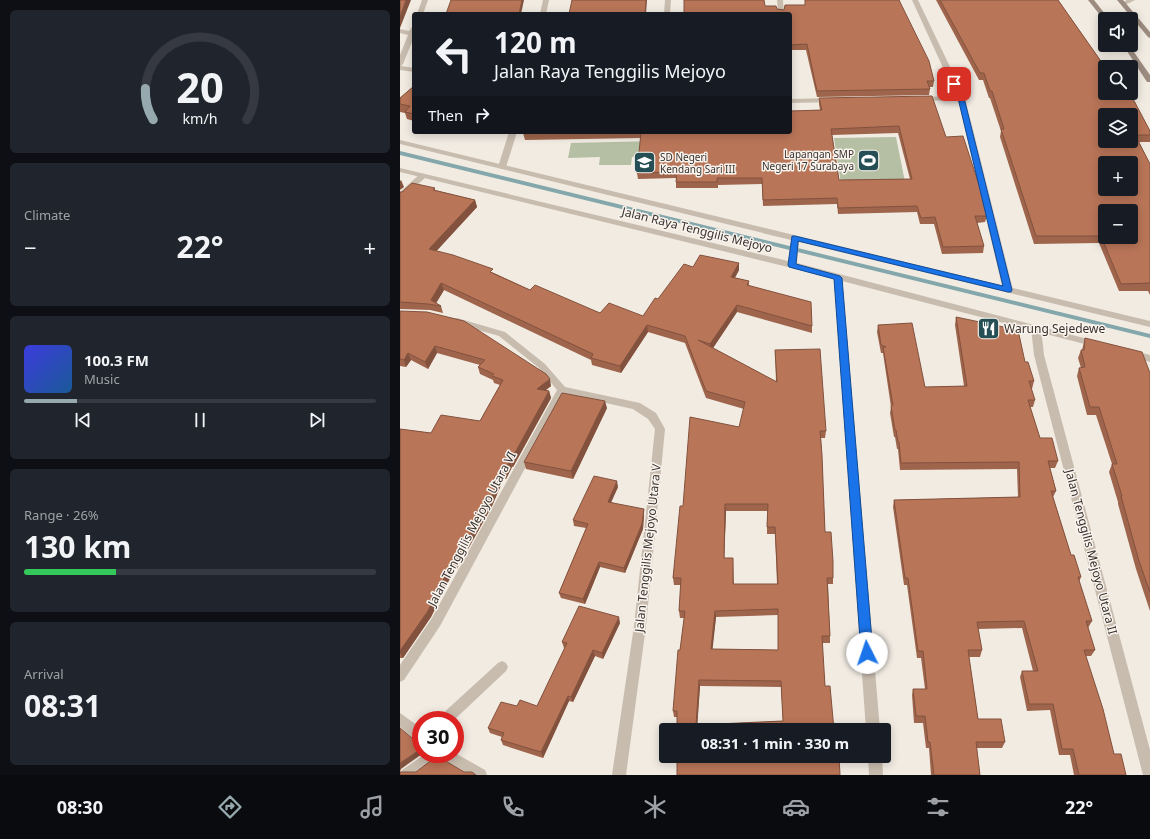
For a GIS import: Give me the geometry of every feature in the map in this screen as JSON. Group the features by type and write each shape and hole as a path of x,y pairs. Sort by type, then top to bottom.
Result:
{"main road":[{"path":"1091,0 1100,12"},
{"path":"1121,2 1150,36"},
{"path":"1131,52 1150,80"}],"street":[{"path":"421,12 425,0"},
{"path":"543,12 546,0"},
{"path":"666,12 668,0"},
{"path":"780,0 781,12"},
{"path":"915,0 961,98 1008,290"},
{"path":"1121,2 1132,0"},
{"path":"400,31 412,32"},
{"path":"400,64 411,46"},
{"path":"400,68 412,70"},
{"path":"914,99 961,98"},
{"path":"792,101 844,100"},
{"path":"502,167 512,134"},
{"name":"Jalan Raya Tenggilis Mejoyo","path":"400,142 794,240 1150,324"},
{"name":"Jalan Raya Tenggilis Mejoyo","path":"400,170 792,263 838,278 1104,346"},
{"path":"400,196 423,176"},
{"path":"792,263 794,240"},
{"path":"838,278 872,723"},
{"path":"448,319 502,334 542,366 562,390"},
{"name":"Jalan Tenggilis Mejoyo Utara II","path":"1036,328 1039,355 1150,775"},
{"path":"1120,350 1150,358"},
{"name":"Jalan Tenggilis Mejoyo Utara VI","path":"400,676 436,622 562,390"},
{"name":"Jalan Tenggilis Mejoyo Utara V","path":"562,390 636,406 652,416 660,429 640,626 619,775"},
{"path":"455,711 502,667"},
{"path":"400,719 412,729"},
{"path":"407,775 424,763"},
{"path":"459,763 480,775"},
{"path":"875,763 876,775"}],"green space":[{"name":"Lapangan SMP Negeri 17 Surabaya","path":"896,137 905,182 841,184 834,138"},
{"path":"657,141 656,156 632,157 631,165 599,165 600,157 568,158 571,143"}],"building":[{"path":"400,0 406,0 400,17"},
{"path":"451,0 522,0 519,12 447,12"},
{"path":"572,0 646,0 645,12 569,12"},
{"path":"684,0 764,0 765,6 776,6 777,9 784,10 785,5 805,5 805,0 899,0 929,61 934,81 927,81 930,89 817,91 807,44 792,45 792,12 684,12"},
{"path":"940,0 1058,0 1100,60 1098,60 1098,100 1134,100 1138,108 1098,108 1098,148 1138,148 1138,141 1150,164 1150,283 1121,284 1104,244 1138,244 1138,204 1098,204 1098,236 1036,236 1001,129 1004,129 992,91 990,91 984,73 980,73"},
{"path":"412,88 412,114 405,112 410,106 400,104 400,98"},
{"path":"932,96 946,137 963,136 980,188 987,216 975,216 984,246 943,247 935,217 921,218 917,206 838,208 837,198 763,200 762,178 717,178 717,182 676,182 677,172 637,173 641,134 792,134 792,111 822,110 819,98","holes":["899,126 912,179 839,180 831,129"]},
{"path":"1138,108 1150,131 1150,135 1138,135"},
{"path":"412,183 435,188 433,190 475,200 429,249 453,255 493,269 490,272 530,290 535,285 600,313 609,303 643,316 655,298 658,299 684,264 693,267 700,255 739,263 731,277 749,281 747,285 811,302 812,326 737,305 710,344 698,340 777,382 775,350 820,349 826,431 820,431 825,532 831,532 833,561 833,578 827,578 830,636 822,636 825,686 830,686 833,723 740,723 783,721 781,681 699,680 696,723 677,723 677,711 673,711 678,650 680,650 685,611 679,611 681,578 673,578 680,506 683,506 690,417 739,427 745,402 706,391 685,336 647,325 620,366 591,358 593,354 441,283 431,300 441,306 400,302 400,192","holes":["725,504 768,504 767,527 775,527 778,584 733,584 733,558 724,558","778,609 778,650 711,649 715,611"]},
{"path":"400,311 427,312 464,321 546,374 550,379 537,389 549,391 511,460 504,472 502,472 490,499 465,543 464,542 454,562 452,562 428,611 400,651 400,429 431,433 441,415 480,421 503,380 492,376 494,374 478,367 485,360 435,346 425,362 408,353 404,360 400,359"},
{"path":"956,317 1018,330 1025,362 1028,362 1034,381 1029,381 1035,400 1028,400 1040,438 1052,438 1058,461 1048,461 1056,491 1051,491 1071,555 1074,555 1081,577 1078,577 1092,621 1086,621 1095,650 1084,650 1103,709 1114,754 1121,754 1126,775 1079,775 1073,749 1062,749 1053,704 1029,704 1022,671 1038,671 1024,621 977,622 982,650 968,650 978,719 1001,719 1005,742 976,742 980,775 934,775 925,716 916,716 913,689 927,689 923,651 918,651 908,578 905,578 894,500 1020,497 1019,462 901,463 899,442 895,430 891,406 893,405 883,347 886,347 881,345 878,325 912,323 925,387 967,386"},
{"path":"1085,338 1142,352 1150,373 1150,592 1139,561 1112,464 1117,464 1099,407 1090,407 1079,368 1085,367 1081,350 1084,350"},
{"path":"562,393 605,401 571,471 524,462"},
{"path":"594,476 617,481 608,502 644,509 642,524 624,568 599,562 583,599 559,593 588,524 573,520"},
{"path":"579,606 619,617 602,653 593,650 571,697 568,696 541,752 501,740 504,733 488,728 501,702 517,706 520,700 537,706 567,643 562,642"},
{"path":"400,728 412,738 412,755 400,763"},
{"path":"428,763 449,763 464,772 472,772 476,775 400,775 400,772 416,772"},
{"path":"677,763 839,763 840,775 677,775"}],"waterway":[{"path":"400,153 1150,336"}],"place":[{"name":"Lapangan SMP Negeri 17 Surabaya","path":"869,160"},
{"name":"SD Negeri Kendang Sari III","path":"644,163"},
{"name":"Warung Sejedewe","path":"988,329"}],"route":[{"path":"867,653 838,278 792,265 794,243 795,238 1008,290 961,98 954,84"}]}
